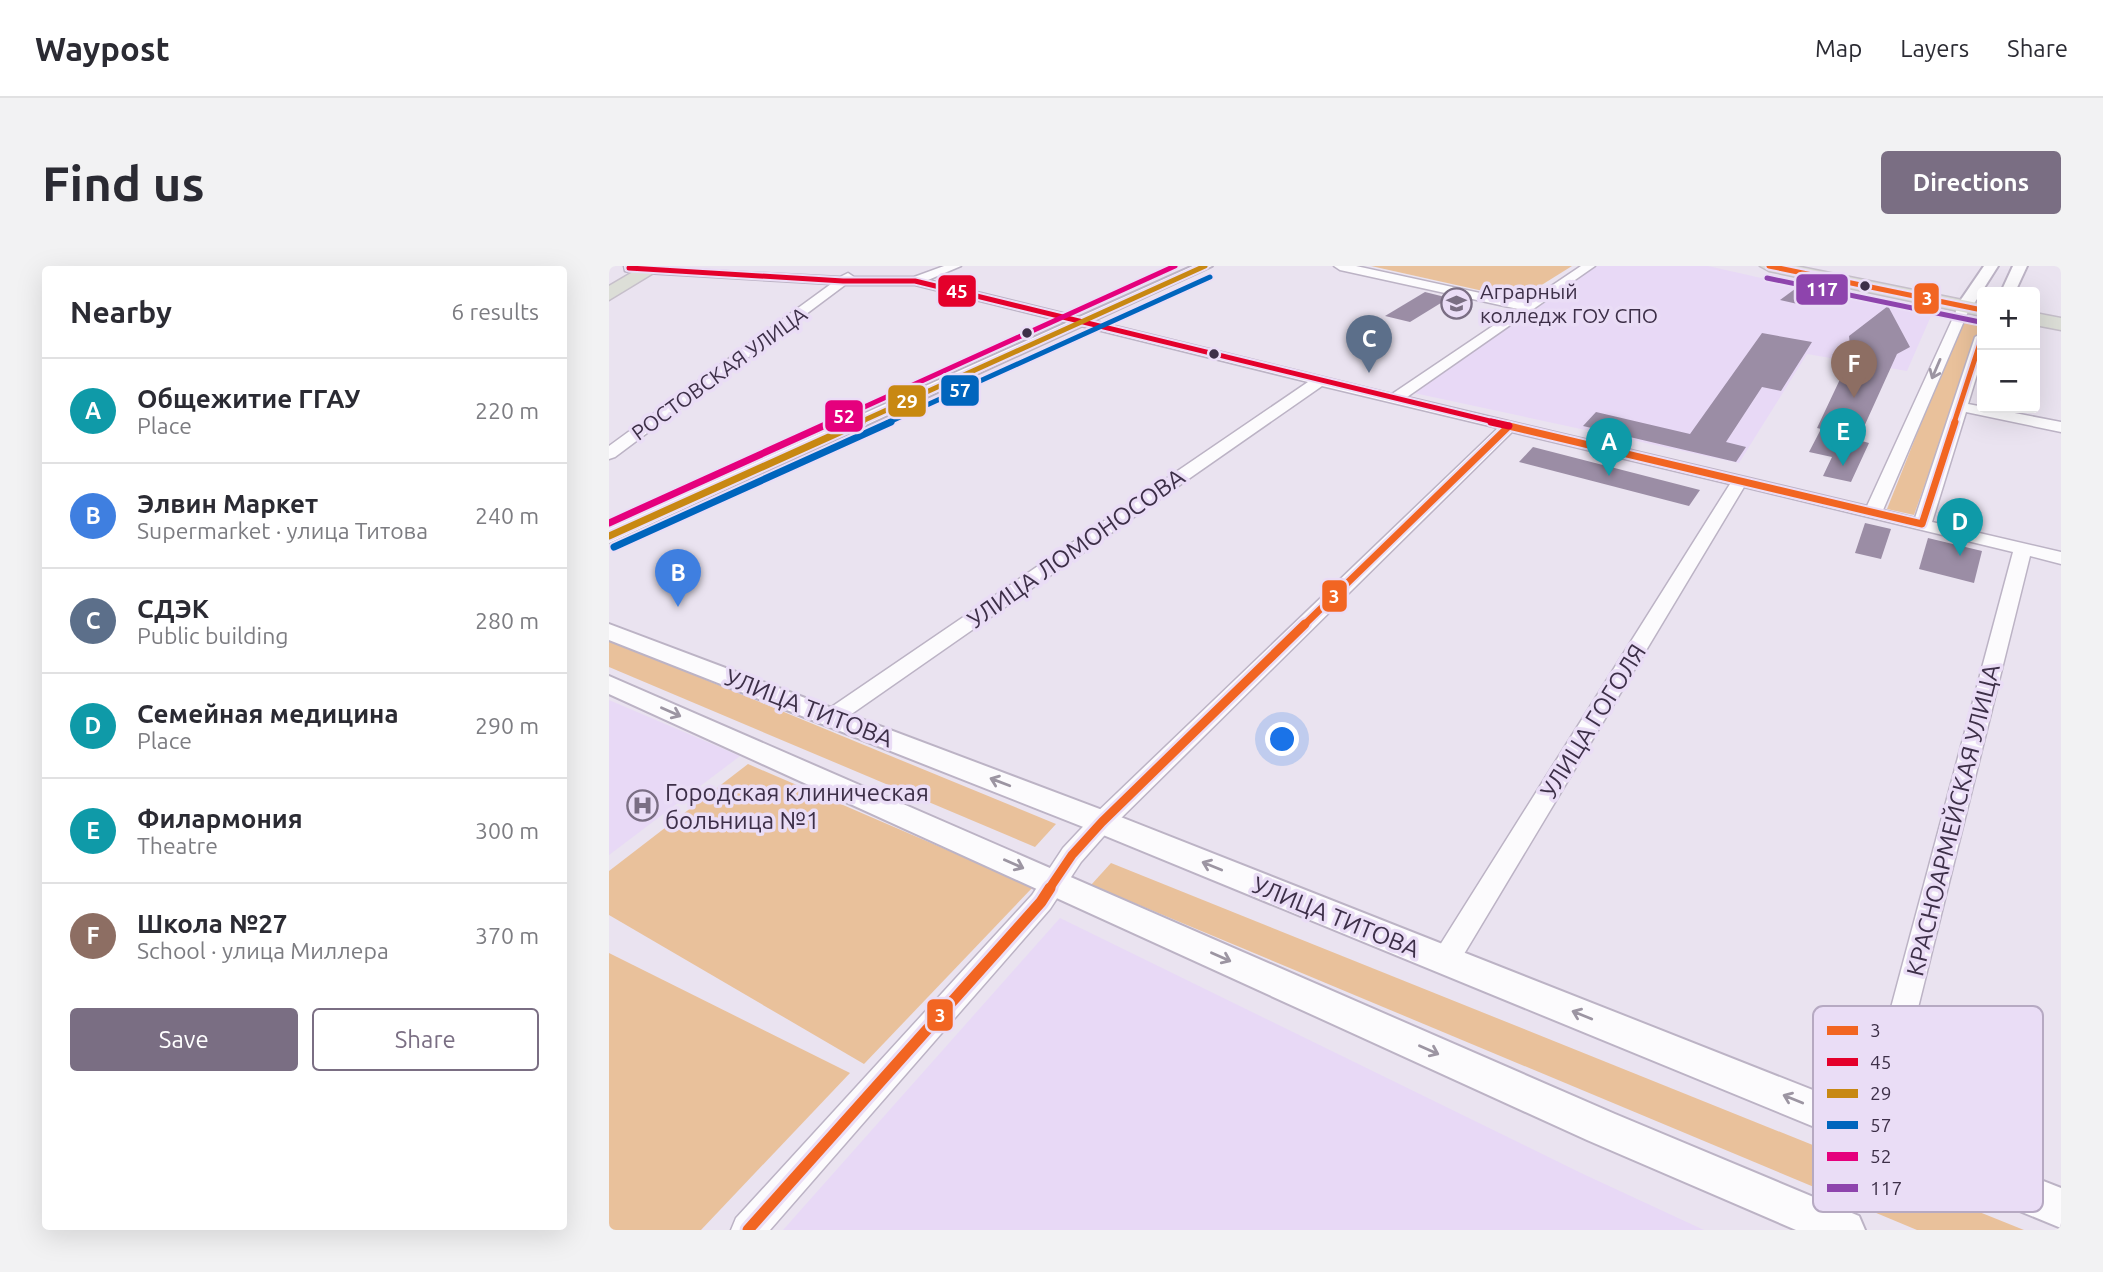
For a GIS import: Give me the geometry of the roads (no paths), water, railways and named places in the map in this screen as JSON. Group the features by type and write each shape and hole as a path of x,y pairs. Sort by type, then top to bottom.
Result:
{"main road":[{"path":"1769,266 1974,307"},
{"path":"1789,266 1974,307"},
{"path":"609,280 642,267"},
{"path":"609,294 642,267"},
{"path":"2040,318 2061,322"}],"street":[{"name":"РОСТОВСКАЯ УЛИЦА","path":"609,454 862,266"},
{"path":"886,280 923,266"},
{"path":"915,281 955,266"},
{"path":"609,537 1205,266"},
{"path":"1340,266 1527,307"},
{"path":"1396,398 1589,266"},
{"path":"1873,513 1974,307 1991,266"},
{"path":"2010,287 2020,266"},
{"path":"642,267 843,281 915,281 1082,324 2061,558"},
{"path":"1921,524 1978,350"},
{"name":"УЛИЦА ЛОМОНОСОВА","path":"832,717 1321,380"},
{"path":"1958,407 2061,427"},
{"path":"748,1230 1041,902 1072,855 1102,822 1509,426"},
{"name":"УЛИЦА ГОГОЛЯ","path":"1445,961 1740,481"},
{"name":"КРАСНОАРМЕЙСКАЯ УЛИЦА","path":"1906,1006 2023,549"},
{"name":"УЛИЦА ТИТОВА","path":"609,631 1102,822 1813,1107"},
{"path":"609,684 1601,1127 1844,1230"},
{"name":"УЛИЦА ТИТОВА","path":"2043,1201 2061,1208"}],"place":[{"name":"Аграрный колледж ГОУ СПО","path":"1457,303"},
{"name":"СДЭК","path":"1369,373"},
{"name":"Школа №27","path":"1854,398"},
{"name":"Филармония","path":"1843,466"},
{"name":"Общежитие ГГАУ","path":"1609,476"},
{"name":"Семейная медицина","path":"1960,556"},
{"name":"Элвин Маркет","path":"678,607"},
{"name":"Городская клиническая больница №1","path":"642,806"}]}
